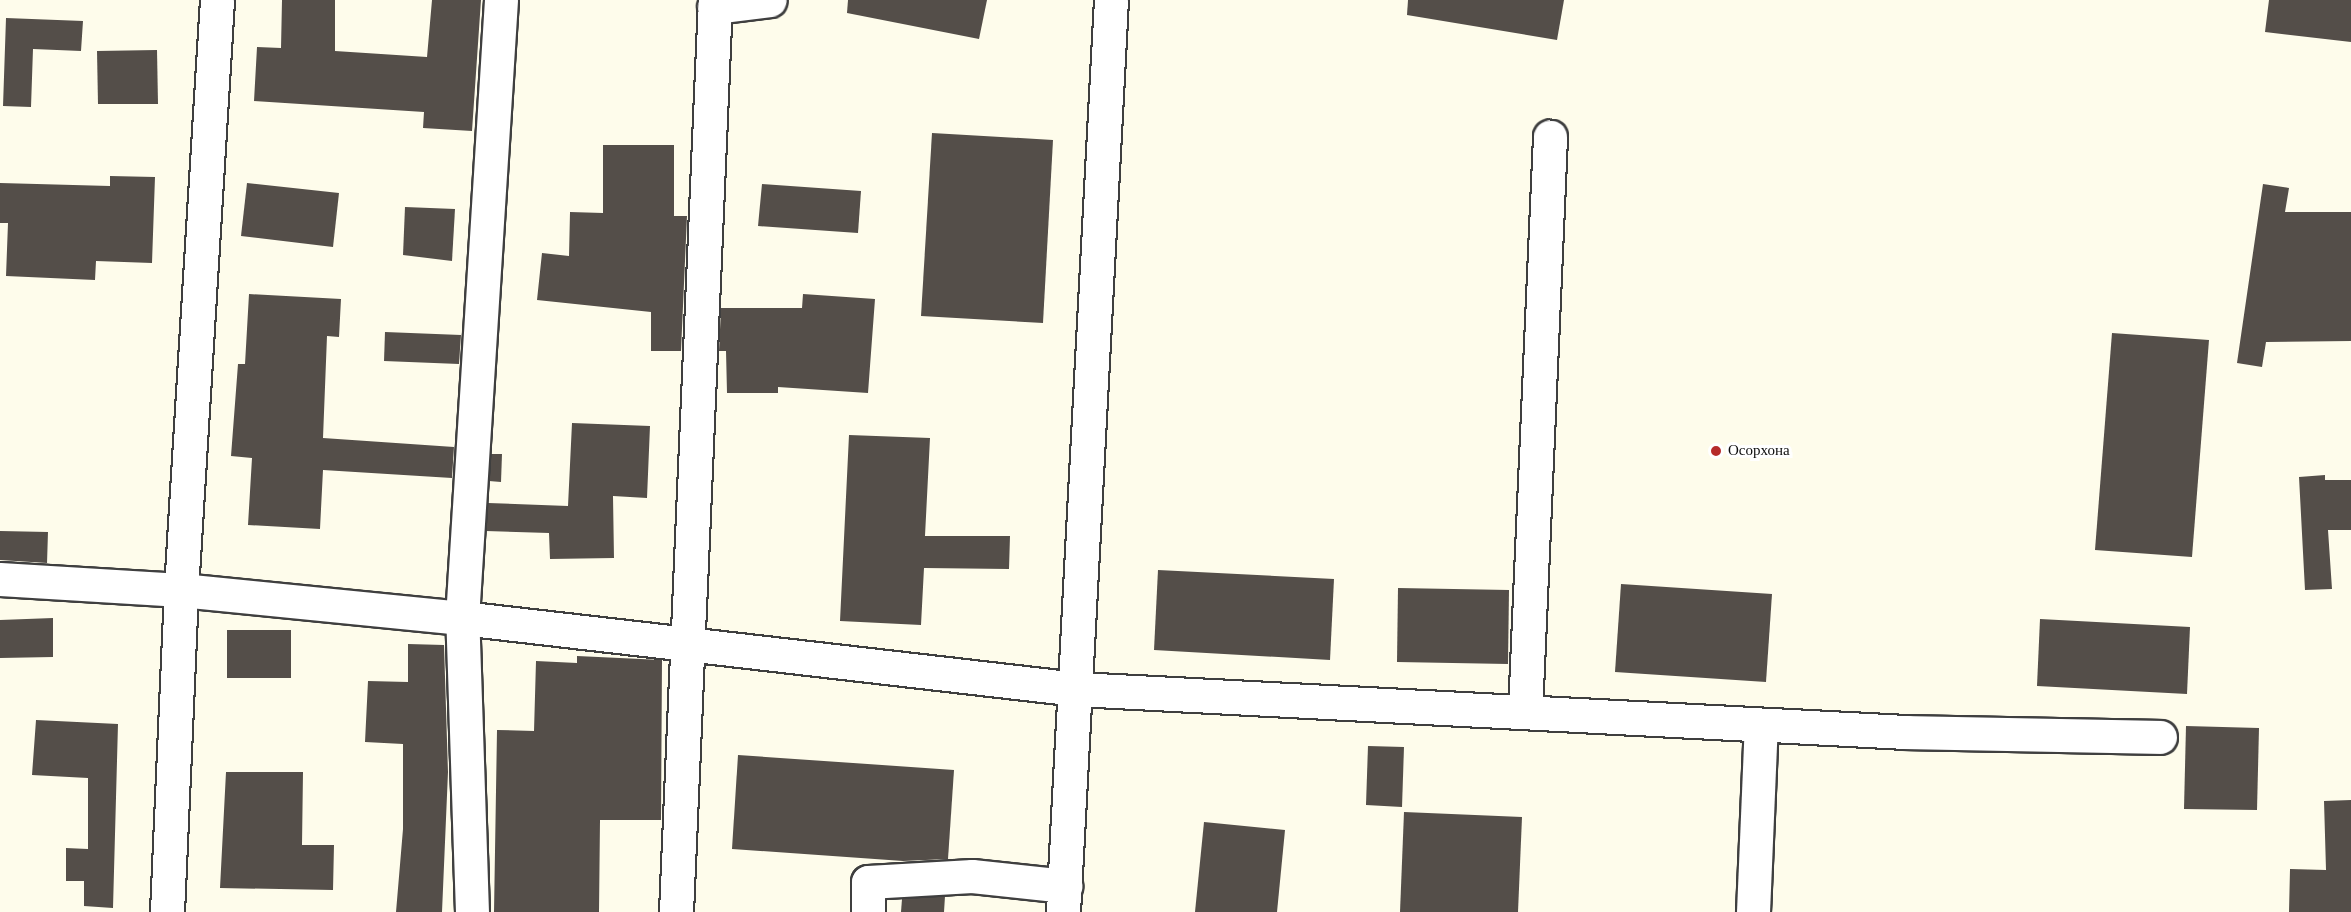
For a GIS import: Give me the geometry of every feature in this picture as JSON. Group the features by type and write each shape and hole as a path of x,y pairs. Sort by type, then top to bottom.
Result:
{"street":[{"path":"167,912 181,590 217,0"},
{"path":"472,912 462,618 501,0"},
{"path":"676,912 715,3 770,0"},
{"path":"867,912 868,882 972,876 1064,899 1112,0"},
{"path":"1524,712 1550,137"},
{"path":"0,579 181,590 462,618 1077,689 1761,725 2160,737"},
{"path":"1753,912 1761,725"}],"building":[{"path":"282,0 335,0 335,51 427,57 432,0 481,0 472,131 423,128 424,112 254,101 257,47 281,48"},
{"path":"848,0 987,0 979,39 847,13"},
{"path":"1408,0 1564,0 1557,40 1407,15"},
{"path":"2269,0 2351,0 2351,42 2265,32"},
{"path":"6,18 83,21 81,51 33,49 31,107 3,106"},
{"path":"157,50 158,104 98,104 97,51"},
{"path":"932,133 1053,140 1043,323 921,316"},
{"path":"603,145 674,145 674,216 687,216 681,351 651,351 651,312 537,300 542,253 569,256 570,212 603,213"},
{"path":"110,176 155,177 152,263 96,261 95,280 6,276 8,223 0,223 0,183 110,186"},
{"path":"247,183 339,193 333,247 241,236"},
{"path":"762,184 861,191 858,233 758,226"},
{"path":"2263,184 2289,188 2285,212 2351,212 2351,341 2266,342 2262,367 2237,363"},
{"path":"405,207 455,209 452,261 403,255"},
{"path":"249,294 341,299 339,337 327,336 323,438 454,447 452,478 323,470 320,529 248,525 252,458 231,456 238,364 245,364"},
{"path":"803,294 875,299 868,393 778,387 778,393 727,393 726,351 719,351 721,308 802,308"},
{"path":"385,332 461,335 459,364 384,361"},
{"path":"2112,333 2209,340 2192,557 2095,550"},
{"path":"572,423 650,426 647,498 613,496 614,558 550,559 549,533 486,531 488,503 568,506"},
{"path":"849,435 930,438 925,536 1010,536 1009,569 924,568 921,625 840,621"},
{"path":"491,454 502,454 501,482 489,481"},
{"path":"2325,475 2325,480 2351,480 2351,530 2328,530 2332,589 2305,590 2299,477"},
{"path":"0,531 48,532 47,563 0,560"},
{"path":"1158,570 1334,579 1330,660 1154,650"},
{"path":"1621,584 1772,594 1766,682 1615,672"},
{"path":"1398,588 1509,590 1508,664 1397,662"},
{"path":"53,618 53,657 0,658 0,620"},
{"path":"2040,619 2190,627 2187,694 2037,686"},
{"path":"227,630 291,630 291,678 227,678"},
{"path":"408,644 444,645 448,772 442,912 396,912 403,829 403,744 365,742 368,681 408,682"},
{"path":"577,656 662,660 661,820 600,820 599,912 494,912 497,730 534,731 536,661 577,663"},
{"path":"36,720 118,724 113,908 84,906 84,881 66,881 66,848 88,849 88,778 32,775"},
{"path":"2186,726 2259,728 2257,810 2184,809"},
{"path":"1368,746 1404,747 1402,807 1366,805"},
{"path":"738,755 954,770 948,859 903,861 732,849"},
{"path":"226,772 303,772 302,845 334,845 333,890 220,888"},
{"path":"2351,800 2351,912 2289,912 2290,869 2326,870 2324,801"},
{"path":"1404,812 1522,817 1518,912 1400,912"},
{"path":"1204,822 1285,830 1277,912 1195,912"},
{"path":"945,896 944,912 901,912 902,899"}],"place":[{"name":"Осорхона","path":"1716,451"}]}
